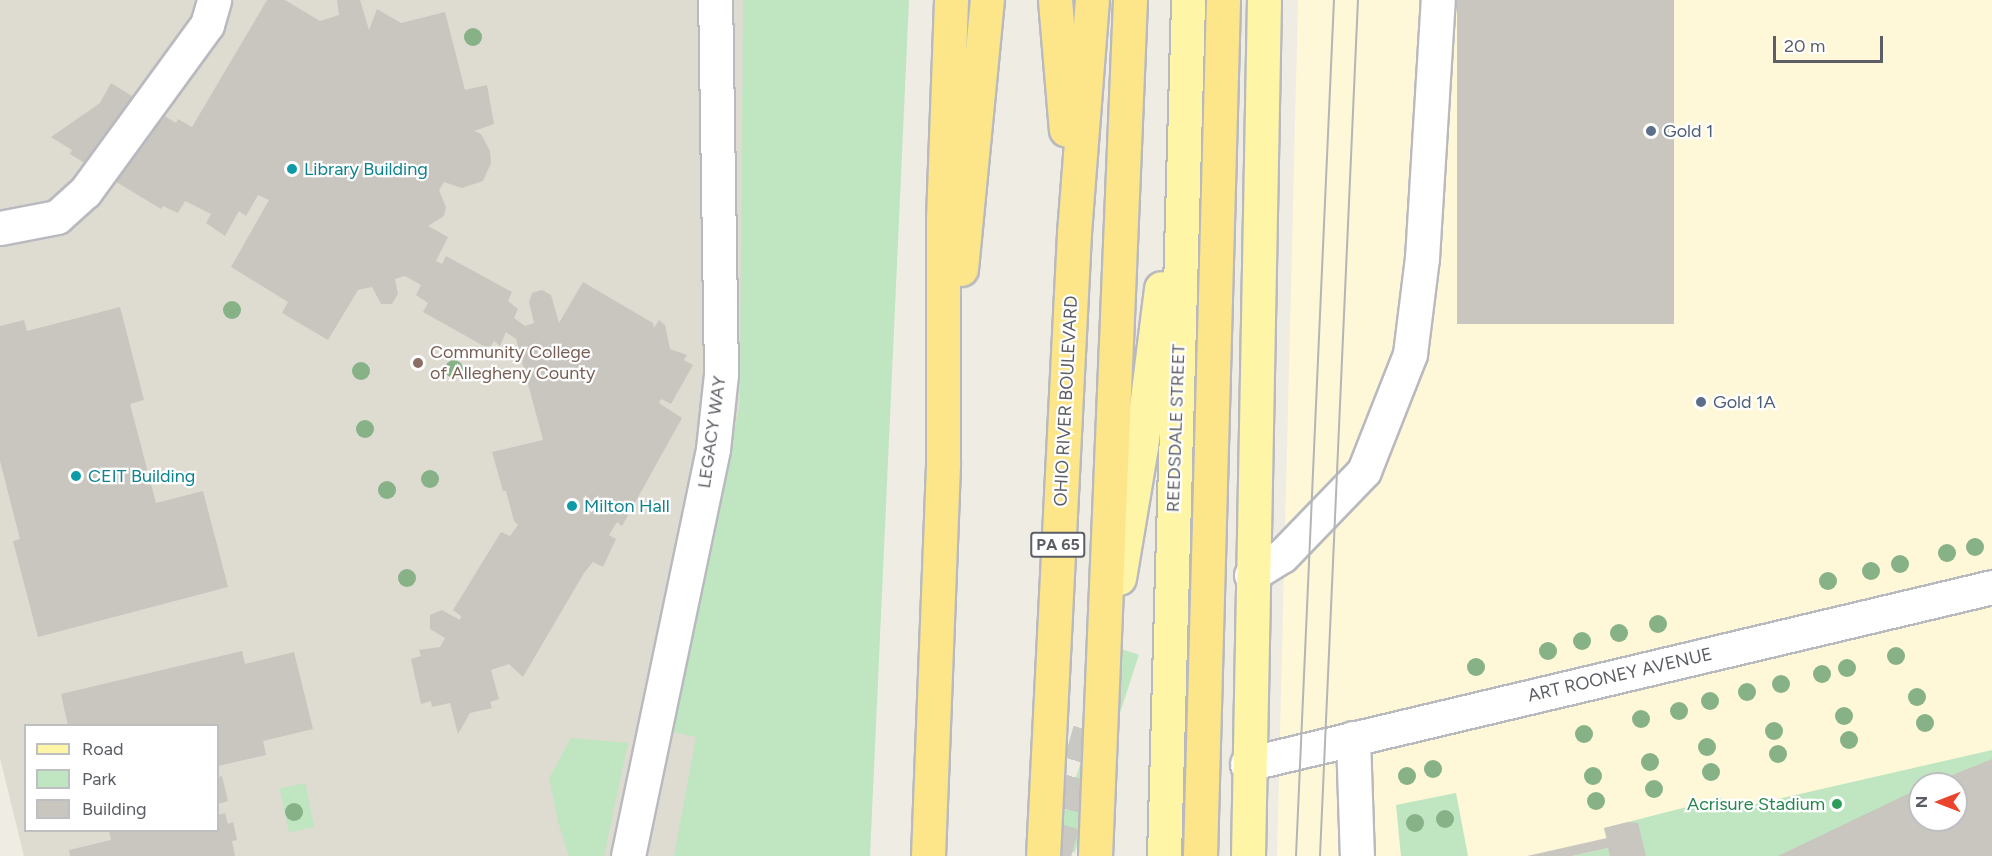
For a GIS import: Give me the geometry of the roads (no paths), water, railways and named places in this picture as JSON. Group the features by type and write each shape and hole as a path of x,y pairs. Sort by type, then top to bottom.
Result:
{"highway":[{"path":"928,856 943,462 942,219 951,0"},
{"path":"943,462 987,0"},
{"path":"1055,0 1074,233"},
{"path":"1074,233 1092,0"},
{"path":"1095,856 1130,0"},
{"path":"1200,856 1223,0"},
{"name":"OHIO RIVER BOULEVARD","path":"1043,856 1074,233"}],"main road":[{"name":"REEDSDALE STREET","path":"1164,856 1188,0"},
{"path":"1248,856 1247,764 1264,0"},
{"path":"1119,578 1141,447 1185,84"}],"street":[{"path":"0,228 57,217 85,192 207,25 214,0"},
{"name":"LEGACY WAY","path":"628,856 713,449 721,375 715,0"},
{"path":"1251,575 1282,556 1364,471 1410,354 1422,258 1438,0"},
{"name":"ART ROONEY AVENUE","path":"1247,764 1992,587"},
{"path":"1353,738 1357,856"}],"tunnel":[{"path":"1054,856 1092,721"}],"tram line":[{"path":"1296,856 1334,0"},
{"path":"1320,856 1358,0"}],"place":[{"name":"Gold 1","path":"1651,131"},
{"name":"Library Building","path":"292,169"},
{"name":"Community College of Allegheny County","path":"418,363"},
{"name":"Gold 1A","path":"1701,402"},
{"name":"CEIT Building","path":"76,476"},
{"name":"Milton Hall","path":"572,506"},
{"name":"Acrisure Stadium","path":"1837,804"}]}
